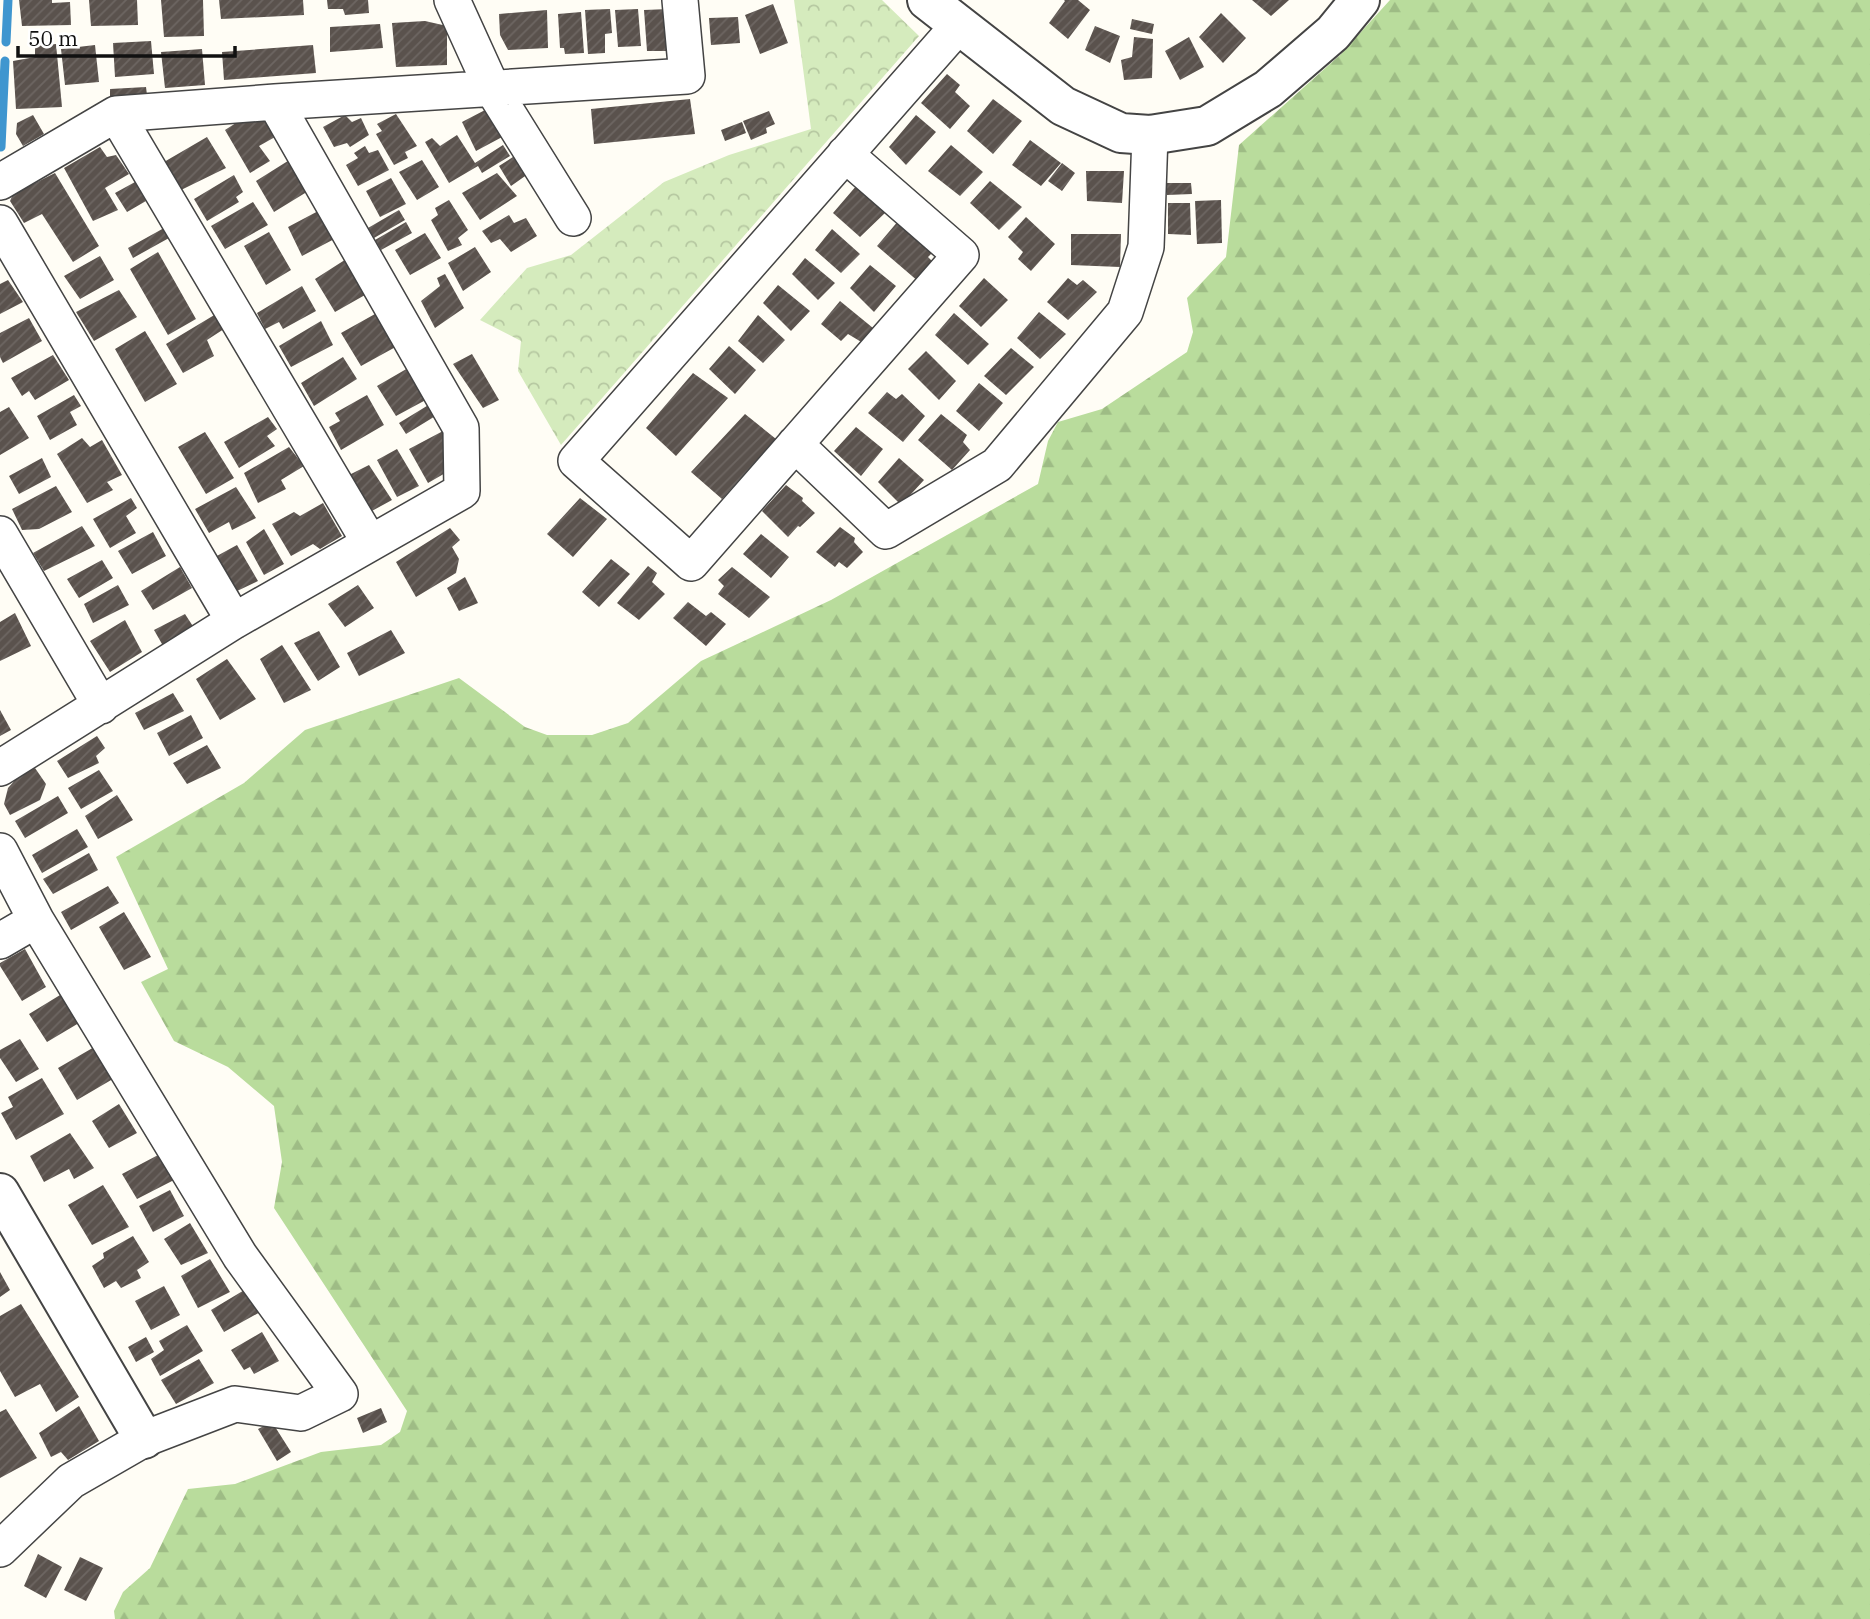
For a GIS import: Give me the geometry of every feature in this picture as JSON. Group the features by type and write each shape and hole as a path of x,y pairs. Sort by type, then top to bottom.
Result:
{"street":[{"path":"452,0 492,88 573,218"},
{"path":"0,182 116,114 687,76 681,0"},
{"path":"927,0 1063,106 1121,132 1150,135 1207,126 1268,89 1333,33 1360,0"},
{"path":"845,154 961,255 691,563 576,461 845,154 959,25"},
{"path":"0,768 234,621 462,491 461,428 275,102"},
{"path":"116,114 370,543"},
{"path":"795,444 887,531 997,465 1125,312 1146,247 1150,135"},
{"path":"0,223 234,621"},
{"path":"0,534 102,706"},
{"path":"0,850 36,920 240,1256 340,1394 301,1413 235,1404 144,1439 71,1482 1,1546"},
{"path":"0,941 36,920"},
{"path":"0,1193 144,1439"}],"green space":[{"path":"794,0 882,0 919,36 561,445 518,371 521,341 480,320 527,268 571,255 664,182 729,155 811,129"},
{"path":"1390,0 1870,0 1870,1619 115,1619 114,1611 123,1592 150,1568 188,1489 235,1484 321,1452 381,1445 400,1432 407,1411 274,1208 282,1162 274,1106 228,1067 174,1041 141,982 168,969 116,857 244,783 305,730 459,678 525,727 547,735 592,735 628,723 701,661 831,600 1038,484 1048,441 1058,422 1102,409 1187,352 1193,332 1187,298 1226,257 1239,145 1340,55"}],"building":[{"path":"19,0 70,2 71,25 22,26"},
{"path":"89,0 137,0 138,25 91,26"},
{"path":"161,0 203,0 204,36 164,37"},
{"path":"219,0 303,0 304,15 221,19"},
{"path":"327,0 368,0 369,13 345,15 343,9 328,9"},
{"path":"1064,0 1078,0 1090,10 1068,39 1049,23"},
{"path":"1252,0 1289,0 1271,16"},
{"path":"773,4 788,43 760,54 745,15"},
{"path":"610,9 612,33 605,34 605,53 588,54 585,10"},
{"path":"638,9 641,46 618,47 615,10"},
{"path":"669,9 672,51 647,51 644,10"},
{"path":"547,10 548,48 508,50 500,35 499,14"},
{"path":"581,12 584,53 565,54 564,48 560,48 558,14"},
{"path":"1221,13 1246,38 1223,63 1199,37"},
{"path":"738,17 740,43 711,45 709,18"},
{"path":"1132,19 1154,24 1152,34 1130,29"},
{"path":"425,21 447,26 447,65 396,67 392,23"},
{"path":"380,24 383,48 330,52 330,27"},
{"path":"1095,26 1120,36 1110,63 1085,50"},
{"path":"1134,37 1153,39 1152,78 1124,80 1121,60 1132,57"},
{"path":"1189,37 1204,67 1180,80 1165,51"},
{"path":"151,41 154,74 115,77 113,43"},
{"path":"56,44 62,107 16,109 13,61 35,57 35,46"},
{"path":"95,45 99,82 65,85 61,49"},
{"path":"313,45 316,73 224,80 222,52"},
{"path":"202,49 205,85 165,88 161,52"},
{"path":"947,74 960,85 955,92 970,106 950,129 921,103"},
{"path":"146,87 147,95 110,97 110,89"},
{"path":"690,99 695,134 594,144 591,109"},
{"path":"993,99 1022,121 993,154 967,131"},
{"path":"487,109 504,136 476,151 462,122"},
{"path":"769,111 775,124 766,128 767,133 751,140 743,121"},
{"path":"396,114 417,146 405,152 408,158 394,165 376,134 382,131 377,124"},
{"path":"33,115 44,134 23,146 16,134 17,123"},
{"path":"345,115 352,122 361,118 369,135 350,147 347,143 334,147 323,127"},
{"path":"916,115 936,132 906,165 889,147"},
{"path":"242,119 268,122 275,137 259,146 270,161 250,173 225,130"},
{"path":"742,122 746,133 725,141 721,130"},
{"path":"457,135 475,163 503,145 510,156 482,173 478,166 449,183 425,142 432,138 440,146"},
{"path":"207,137 226,168 181,190 164,162"},
{"path":"1030,140 1061,163 1041,186 1012,165"},
{"path":"951,145 983,172 960,196 928,171"},
{"path":"365,146 369,153 378,150 389,170 358,186 346,165 358,158 354,153"},
{"path":"100,147 107,157 116,155 129,174 105,188 118,210 93,221 64,168"},
{"path":"516,155 528,174 511,186 499,166"},
{"path":"291,159 310,190 274,212 256,181"},
{"path":"422,160 439,187 417,200 399,172"},
{"path":"1062,163 1075,173 1062,191 1048,181"},
{"path":"1086,171 1124,171 1122,203 1087,201"},
{"path":"55,173 99,246 73,262 42,214 24,223 10,201 13,194"},
{"path":"497,173 517,196 480,220 462,193"},
{"path":"234,175 243,192 236,197 239,202 207,221 194,199"},
{"path":"391,178 406,204 380,217 366,191"},
{"path":"990,181 1022,207 999,230 970,203"},
{"path":"135,182 146,201 127,212 115,193"},
{"path":"1167,183 1191,183 1192,194 1167,195"},
{"path":"857,185 886,212 860,237 833,213"},
{"path":"449,200 468,230 458,238 462,245 448,251 431,220 438,215 435,208"},
{"path":"1221,200 1222,243 1197,244 1195,201"},
{"path":"253,202 268,225 225,249 211,226"},
{"path":"1168,203 1190,203 1191,235 1168,234"},
{"path":"322,209 340,236 302,256 288,227"},
{"path":"399,210 405,220 374,238 368,228"},
{"path":"509,215 514,223 526,218 537,236 511,252 500,239 491,243 482,231"},
{"path":"1026,217 1055,244 1031,271 1018,259 1023,252 1008,237"},
{"path":"899,220 936,249 928,257 935,264 919,282 877,246"},
{"path":"406,222 412,233 381,250 375,240"},
{"path":"164,228 169,238 133,258 128,248"},
{"path":"832,229 860,254 841,273 815,250"},
{"path":"269,232 291,270 266,285 244,246"},
{"path":"425,233 441,258 410,275 395,250"},
{"path":"1071,234 1121,234 1120,267 1071,265"},
{"path":"475,247 491,272 463,291 448,263"},
{"path":"158,252 196,319 168,335 130,269"},
{"path":"100,256 114,280 80,299 64,276"},
{"path":"351,256 372,291 335,312 315,279"},
{"path":"805,258 835,283 818,300 792,274"},
{"path":"870,265 896,286 874,312 850,288"},
{"path":"445,274 464,308 435,328 421,301 440,286 437,278"},
{"path":"984,278 1008,300 981,327 959,306"},
{"path":"1068,278 1077,285 1083,280 1097,292 1068,320 1047,302"},
{"path":"8,280 23,302 0,314 0,284"},
{"path":"778,285 810,311 791,331 763,303"},
{"path":"302,286 316,311 283,329 279,322 265,329 257,313"},
{"path":"119,290 137,317 94,341 76,312"},
{"path":"840,301 873,328 863,343 848,334 841,341 821,324"},
{"path":"1039,312 1066,334 1040,359 1017,338"},
{"path":"954,313 989,344 968,365 935,335"},
{"path":"216,314 227,327 207,340 214,356 183,373 166,344"},
{"path":"375,314 391,324 401,344 361,366 341,333"},
{"path":"758,315 785,340 763,363 738,341"},
{"path":"29,318 42,341 3,363 0,357 0,333"},
{"path":"321,321 333,345 291,367 279,346"},
{"path":"145,331 177,384 145,402 115,349"},
{"path":"729,346 756,370 735,394 709,369"},
{"path":"1011,348 1034,367 1006,395 984,376"},
{"path":"926,351 956,381 939,400 908,369"},
{"path":"472,354 499,400 483,408 453,364"},
{"path":"53,355 69,380 35,400 29,391 22,396 11,378"},
{"path":"343,357 357,379 314,406 301,383"},
{"path":"415,364 435,395 396,416 377,386"},
{"path":"693,373 728,398 676,456 646,428"},
{"path":"979,383 1003,403 979,431 956,411"},
{"path":"887,392 896,399 902,394 925,416 903,442 868,413"},
{"path":"74,395 81,406 70,412 77,425 50,440 37,416"},
{"path":"367,395 384,425 341,450 329,427 340,421 335,413"},
{"path":"435,401 442,412 406,434 399,423"},
{"path":"9,407 29,438 0,455 0,412"},
{"path":"745,414 776,439 722,499 691,472"},
{"path":"941,414 967,435 963,442 970,450 952,470 918,440"},
{"path":"268,417 277,429 267,436 275,446 239,468 224,442"},
{"path":"856,427 883,449 861,476 834,451"},
{"path":"443,431 454,468 428,483 409,449"},
{"path":"205,432 234,478 206,494 178,447"},
{"path":"82,438 90,447 102,440 122,475 107,482 113,490 87,503 57,454"},
{"path":"289,447 304,466 281,480 286,489 258,503 244,473"},
{"path":"397,449 419,486 397,497 377,460"},
{"path":"42,458 51,477 19,494 9,476"},
{"path":"899,458 924,480 901,505 878,482"},
{"path":"369,465 392,500 370,512 349,475"},
{"path":"786,485 803,498 802,501 815,513 788,537 762,511"},
{"path":"56,486 72,512 39,529 22,530 12,509"},
{"path":"236,487 256,518 232,530 229,522 209,533 195,509"},
{"path":"131,498 137,508 126,516 136,533 110,548 93,519"},
{"path":"580,498 607,519 573,557 547,534"},
{"path":"323,503 342,536 320,549 313,544 291,556 272,524 294,512 300,516"},
{"path":"82,526 95,546 44,571 33,553"},
{"path":"840,527 855,538 854,542 863,552 847,568 839,562 835,567 816,552"},
{"path":"450,528 460,540 452,547 459,559 456,573 416,597 396,562"},
{"path":"264,529 284,564 264,575 246,542"},
{"path":"153,532 166,556 132,574 118,551"},
{"path":"761,534 789,557 771,578 743,554"},
{"path":"237,545 258,581 235,592 215,557"},
{"path":"611,559 630,574 599,607 582,592"},
{"path":"102,560 113,578 79,598 67,579"},
{"path":"648,566 657,573 652,582 665,594 639,620 617,603"},
{"path":"180,567 192,588 153,610 141,591"},
{"path":"732,567 770,597 749,618 718,594 724,586 718,580"},
{"path":"465,577 478,603 459,611 447,588"},
{"path":"118,585 129,605 93,623 84,604"},
{"path":"358,585 374,608 345,627 328,604"},
{"path":"688,602 706,616 711,612 726,624 706,646 673,618"},
{"path":"15,613 31,646 0,661 0,622"},
{"path":"185,614 198,634 166,651 154,630"},
{"path":"125,620 142,652 110,672 90,641"},
{"path":"391,630 405,653 359,676 347,653"},
{"path":"319,631 340,667 318,681 294,643"},
{"path":"282,645 311,690 284,703 260,659"},
{"path":"227,659 256,699 220,720 196,679"},
{"path":"173,693 184,711 144,730 135,713"},
{"path":"0,710 11,730 0,736"},
{"path":"191,715 203,738 169,756 157,733"},
{"path":"97,736 105,748 96,756 99,763 68,778 57,761"},
{"path":"207,745 221,768 187,784 173,763"},
{"path":"35,768 46,784 40,800 10,815 4,804 8,788 17,778"},
{"path":"99,770 113,791 81,809 68,788"},
{"path":"117,795 133,820 98,839 85,816"},
{"path":"58,796 68,813 25,838 15,821"},
{"path":"77,829 88,847 42,873 32,855"},
{"path":"89,853 98,870 53,894 43,879"},
{"path":"108,886 119,903 71,930 61,912"},
{"path":"124,912 151,957 124,970 99,927"},
{"path":"25,949 46,987 22,1001 0,963"},
{"path":"65,992 84,1020 47,1042 29,1014"},
{"path":"20,1039 39,1069 16,1082 0,1058 0,1050"},
{"path":"96,1046 118,1076 77,1100 58,1068"},
{"path":"42,1078 64,1114 16,1140 1,1113 13,1107 8,1097"},
{"path":"119,1104 137,1133 109,1148 92,1121"},
{"path":"70,1133 94,1168 74,1179 69,1169 44,1182 30,1156"},
{"path":"160,1154 174,1180 137,1199 122,1174"},
{"path":"103,1185 129,1227 92,1245 68,1205"},
{"path":"170,1190 184,1216 153,1232 139,1206"},
{"path":"190,1223 208,1253 181,1265 164,1239"},
{"path":"133,1236 149,1262 137,1270 141,1278 121,1288 116,1281 104,1288 92,1266 104,1258 103,1253"},
{"path":"210,1259 230,1292 198,1308 181,1276"},
{"path":"0,1272 10,1290 0,1297"},
{"path":"164,1286 180,1315 151,1330 135,1301"},
{"path":"246,1289 262,1311 224,1332 211,1310"},
{"path":"21,1304 79,1397 56,1412 40,1384 15,1397 0,1371 0,1316"},
{"path":"187,1325 203,1351 160,1376 151,1359 164,1350 159,1341"},
{"path":"262,1332 279,1361 254,1374 250,1367 244,1370 231,1350"},
{"path":"146,1337 154,1352 136,1362 128,1347"},
{"path":"199,1359 214,1383 176,1404 161,1380"},
{"path":"79,1406 99,1441 68,1460 61,1452 51,1457 39,1433"},
{"path":"381,1408 387,1422 363,1433 357,1418"},
{"path":"6,1409 37,1458 0,1478 0,1412"},
{"path":"272,1422 291,1452 277,1461 258,1429"},
{"path":"38,1554 62,1567 46,1598 24,1586"},
{"path":"80,1557 103,1568 86,1601 64,1590"}],"waterway":[{"path":"6,42 8,0"},
{"path":"1,147 5,61"}]}
